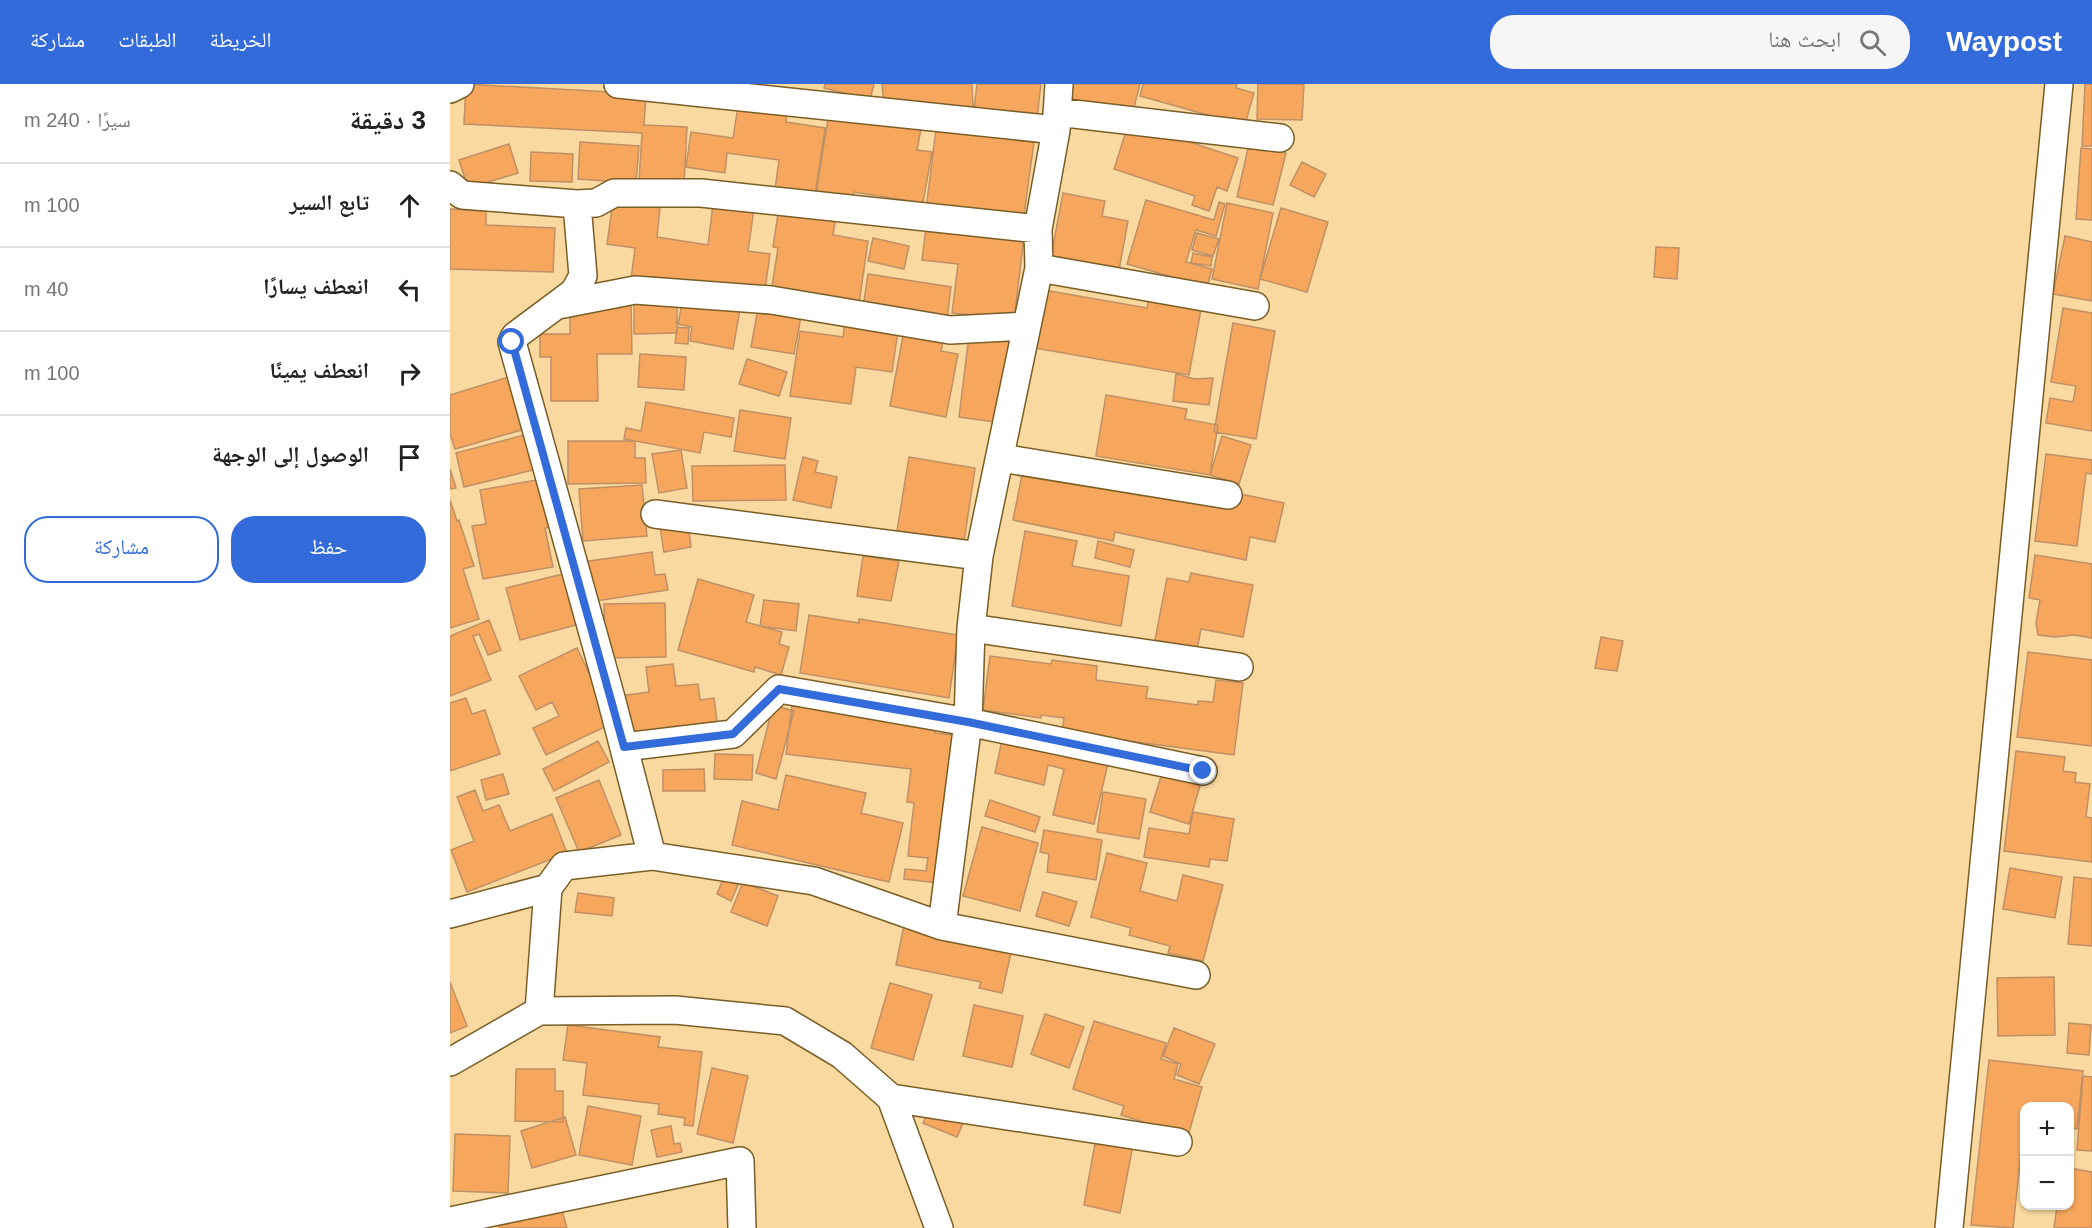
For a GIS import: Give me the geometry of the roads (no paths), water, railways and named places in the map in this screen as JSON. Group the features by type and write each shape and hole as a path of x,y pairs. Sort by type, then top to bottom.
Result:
{"street":[{"path":"450,89 460,84"},
{"path":"618,84 1280,138"},
{"path":"942,926 968,722 971,628 979,556 1039,268 1038,229 1057,121 1059,84"},
{"path":"1948,1228 2059,84"},
{"path":"450,185 462,195 577,204 596,202 614,193 701,193 1038,229"},
{"path":"577,204 583,276 574,292 515,336 512,342 652,856"},
{"path":"1039,268 1255,306"},
{"path":"558,305 634,290 771,300 950,330 1026,326"},
{"path":"1001,458 1228,495"},
{"path":"655,514 979,556"},
{"path":"971,628 1239,667"},
{"path":"624,747 733,734 779,689 968,722 1203,771"},
{"path":"538,1011 548,888 564,866 652,856 814,881 942,926 1196,975"},
{"path":"450,914 548,888"},
{"path":"450,1062 538,1011 675,1010 785,1021 842,1055 891,1098 939,1228"},
{"path":"891,1098 1178,1142"},
{"path":"450,1221 740,1161 742,1228"}]}
